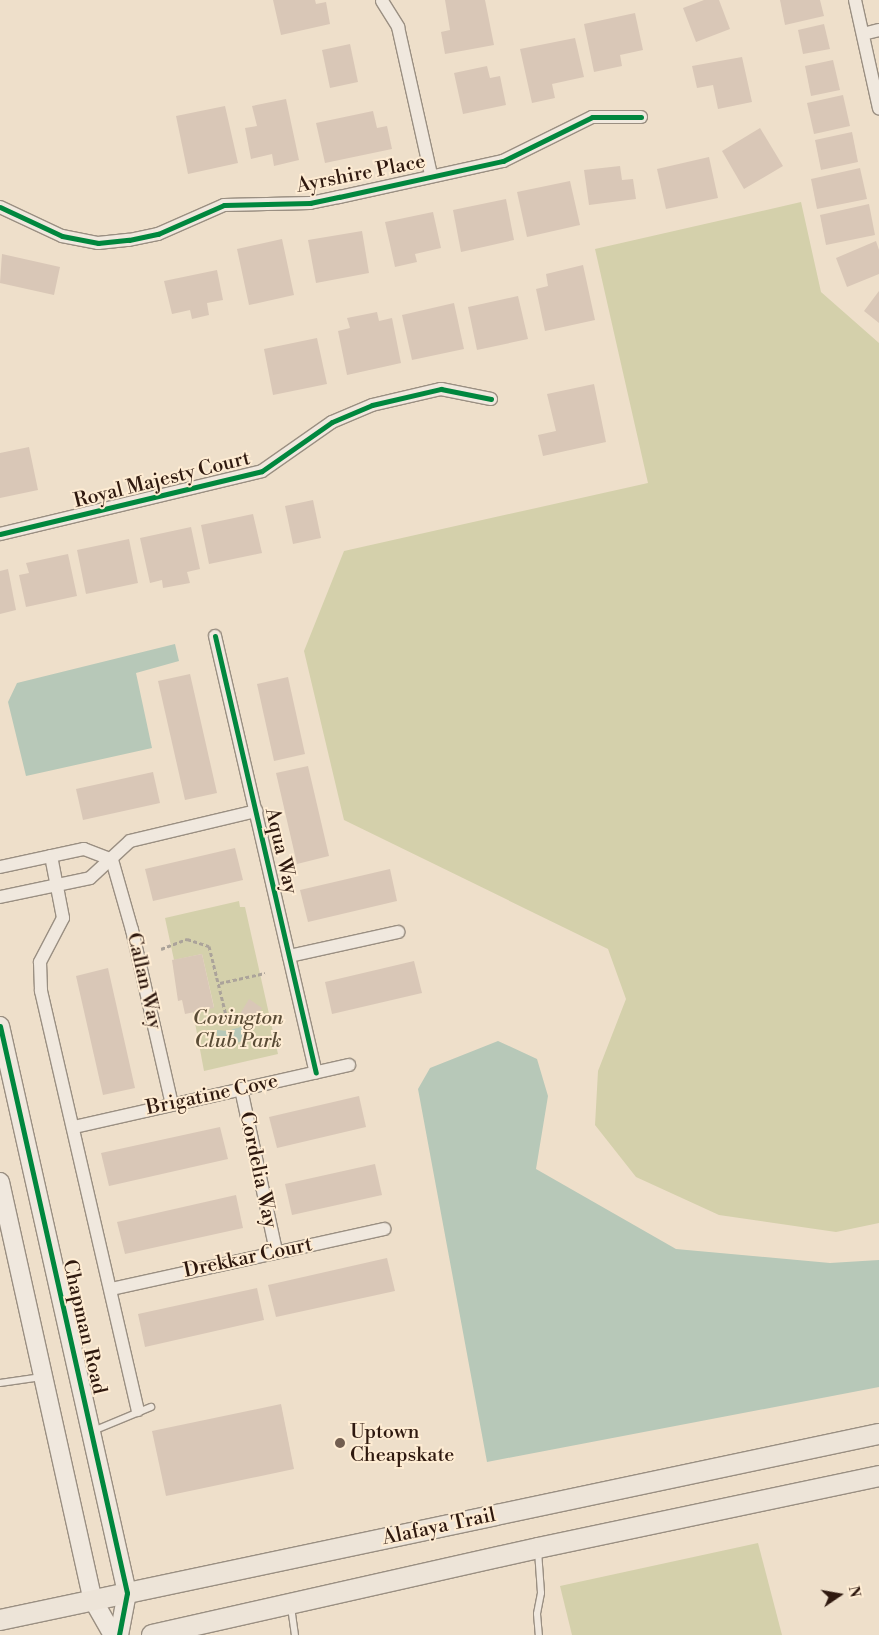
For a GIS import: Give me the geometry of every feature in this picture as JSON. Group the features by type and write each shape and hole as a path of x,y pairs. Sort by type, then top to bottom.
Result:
{"main road":[{"name":"Alafaya Trail","path":"0,1620 879,1434"},
{"name":"Alafaya Trail","path":"152,1635 538,1548 879,1476"}],"street":[{"path":"856,0 879,108"},
{"path":"382,1 398,27 432,175"},
{"path":"863,34 879,30"},
{"name":"Ayrshire Place","path":"0,206 62,236 98,243 158,234 224,205 310,203 503,161 592,117 641,118"},
{"name":"Royal Majesty Court","path":"0,534 262,470 332,422 372,405 441,389 491,399"},
{"name":"Aqua Way","path":"215,636 316,1072"},
{"path":"0,897 57,883 90,878 112,860 130,841 256,810"},
{"path":"0,866 84,849 112,860"},
{"path":"51,856 63,918 40,962 41,991 138,1410"},
{"name":"Callan Way","path":"112,860 132,930 172,1104"},
{"path":"289,956 398,932"},
{"name":"Chapman Road","path":"0,1026 93,1431 127,1592 119,1635"},
{"name":"Brigatine Cove","path":"74,1127 349,1065"},
{"name":"Cordelia Way","path":"240,1089 276,1252"},
{"path":"0,1182 93,1600 113,1635"},
{"name":"Drekkar Court","path":"111,1289 385,1229"}],"lane":[{"path":"0,1383 43,1377"},
{"path":"93,1431 138,1410 151,1407"},
{"path":"538,1548 541,1593 537,1614 539,1635"},
{"path":"290,1604 296,1635"}],"path":[{"path":"161,949 187,939 204,943 214,957 226,1015"},
{"path":"220,984 265,972"}],"green space":[{"path":"801,202 821,292 879,343 879,1223 836,1232 719,1215 636,1177 595,1125 598,1071 626,999 608,949 344,820 304,651 344,551 648,483 595,249"},
{"name":"Covington Club Park","path":"239,901 240,907 245,907 278,1054 204,1071 193,1012 214,1007 202,954 174,960 165,918"},
{"path":"758,1543 782,1635 572,1635 560,1586"}],"shaded area":[{"path":"175,644 179,661 136,673 152,748 26,776 8,702 17,683"},
{"path":"243,1026 247,1035 244,1040 227,1047 217,1040 217,1030 228,1031"},
{"path":"498,1041 537,1059 548,1096 536,1169 676,1249 830,1263 879,1260 879,1387 487,1462 418,1089 430,1068"}],"building":[{"path":"273,0 315,0 316,4 326,2 330,24 281,35"},
{"path":"445,0 485,0 494,45 445,54 441,32 450,30"},
{"path":"704,0 719,0 730,29 696,42 683,8"},
{"path":"780,0 820,0 824,16 785,25"},
{"path":"635,13 643,50 620,55 622,66 594,72 584,24"},
{"path":"824,24 830,49 803,54 798,30"},
{"path":"575,38 584,77 552,84 555,98 532,103 520,49"},
{"path":"350,44 358,82 330,88 322,50"},
{"path":"742,57 752,102 718,109 713,85 697,88 692,66"},
{"path":"833,60 840,90 811,96 805,66"},
{"path":"487,66 490,78 500,76 506,105 463,114 454,73"},
{"path":"843,95 850,126 814,134 807,103"},
{"path":"286,99 299,160 274,166 272,154 251,159 245,128 257,126 252,106"},
{"path":"225,106 238,163 188,174 176,116"},
{"path":"373,111 377,128 387,126 392,149 325,163 316,123"},
{"path":"760,128 783,166 744,189 722,151"},
{"path":"852,132 858,162 821,170 815,140"},
{"path":"709,157 718,198 666,209 657,169"},
{"path":"620,166 622,180 633,179 636,199 589,205 584,170"},
{"path":"860,168 867,199 817,209 811,179"},
{"path":"570,181 580,225 527,237 517,192"},
{"path":"506,199 514,240 461,252 453,210"},
{"path":"869,204 875,235 826,245 820,215"},
{"path":"433,212 441,248 415,254 417,262 395,267 385,222"},
{"path":"362,231 369,273 316,283 308,240"},
{"path":"282,239 294,295 249,305 237,249"},
{"path":"876,241 879,250 879,274 847,287 836,258"},
{"path":"2,254 60,267 54,295 0,283"},
{"path":"583,265 595,320 545,331 536,289 548,286 546,274"},
{"path":"217,270 223,300 207,303 209,315 192,319 190,310 172,314 164,281"},
{"path":"879,291 879,323 864,311"},
{"path":"518,296 528,339 477,350 468,307"},
{"path":"454,303 464,349 412,360 402,315"},
{"path":"377,312 379,321 392,318 401,363 347,375 338,331 350,328 347,318"},
{"path":"317,338 327,384 273,395 264,349"},
{"path":"594,384 606,442 543,456 538,435 556,431 547,394"},
{"path":"29,447 38,490 0,498 0,453"},
{"path":"313,500 321,538 293,544 285,506"},
{"path":"253,514 262,553 209,564 201,525"},
{"path":"191,527 200,569 187,572 190,583 163,588 162,580 150,583 140,538"},
{"path":"129,539 138,583 86,594 77,550"},
{"path":"68,554 77,596 26,607 19,575 29,573 26,563"},
{"path":"8,569 16,610 0,614 0,571"},
{"path":"190,674 217,793 185,800 158,681"},
{"path":"288,677 305,754 274,761 257,684"},
{"path":"308,766 329,856 297,864 276,773"},
{"path":"153,772 160,803 83,820 76,789"},
{"path":"235,848 243,880 153,901 145,869"},
{"path":"390,869 397,901 308,922 300,890"},
{"path":"202,954 214,1008 185,1014 182,1000 178,1001 172,960"},
{"path":"414,961 422,993 332,1014 325,982"},
{"path":"108,968 135,1088 103,1095 76,976"},
{"path":"249,999 262,1008 254,1022 240,1014"},
{"path":"359,1096 366,1127 277,1148 269,1117"},
{"path":"220,1127 228,1159 109,1186 101,1153"},
{"path":"375,1164 382,1195 292,1215 285,1184"},
{"path":"236,1195 243,1228 125,1254 117,1222"},
{"path":"387,1258 395,1291 276,1317 268,1285"},
{"path":"257,1288 264,1320 145,1347 138,1314"},
{"path":"281,1404 294,1469 166,1496 152,1431"}],"cycle path":[{"path":"0,207 62,236 98,243 129,240 158,234 224,205 310,203 339,197 503,161 592,117 641,117"},
{"path":"0,534 262,471 332,422 372,405 441,389 491,399"},
{"path":"215,636 316,1072"},
{"path":"0,1026 127,1593 119,1635"}],"place":[{"name":"Uptown Cheapskate","path":"340,1443"}]}
